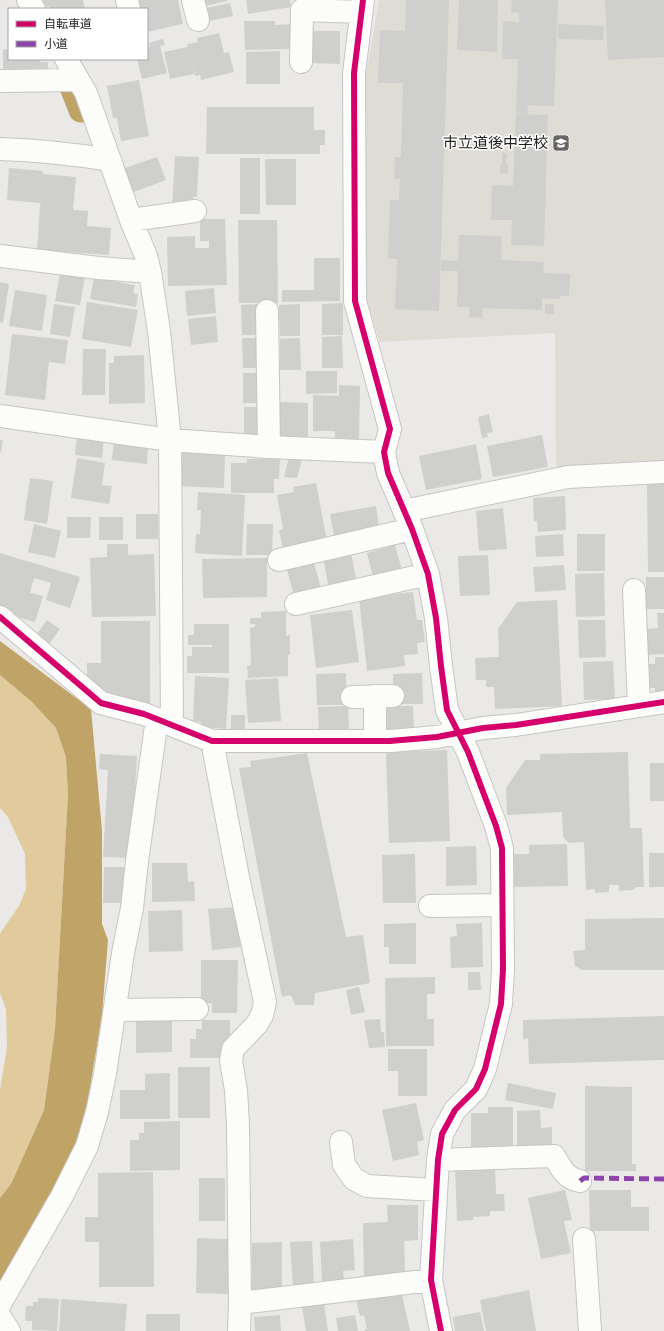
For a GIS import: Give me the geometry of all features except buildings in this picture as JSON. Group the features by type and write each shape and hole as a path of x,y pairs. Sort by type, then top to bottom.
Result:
{"street":[{"path":"301,62 302,10 362,6 354,73 356,301 390,429 384,452 388,473 408,520 428,574 436,618 447,710 468,752 496,826 502,848 503,970 501,1004 486,1069 476,1089 455,1110 442,1134 438,1160 431,1280 441,1331"},
{"path":"0,1304 62,1196 87,1146 97,1112 132,908 136,861 164,722 170,440 159,331 150,272 146,256 131,220 86,93 67,60"},
{"path":"1,81 78,80"},
{"path":"0,149 51,152 112,166"},
{"path":"28,164 112,166"},
{"path":"131,220 195,211"},
{"path":"0,256 99,268 150,272"},
{"path":"267,311 268,447"},
{"path":"0,416 170,440 268,447 384,452"},
{"path":"278,560 408,520 568,477 664,472"},
{"path":"296,604 428,574"},
{"path":"634,590 645,620 639,705"},
{"path":"0,617 101,703 144,714 212,741 375,741 437,737 483,728 516,725 664,702"},
{"path":"352,697 384,696 375,741"},
{"path":"212,741 238,877 265,1002 262,1015 257,1024 233,1049 232,1061 236,1090 238,1125 239,1331"},
{"path":"430,906 502,905"},
{"path":"115,1010 197,1009"},
{"path":"341,1142 344,1165 354,1179 367,1186 436,1190"},
{"path":"438,1160 554,1156 571,1179 580,1181"},
{"path":"584,1239 590,1331"},
{"path":"240,1303 431,1280"},
{"path":"0,1317 9,1331"}],"shaded area":[{"path":"379,0 664,0 664,469 556,467 555,333 380,342 366,296 365,81"},
{"path":"0,641 91,709 102,831 102,924 108,940 102,1015 83,1130 65,1167 0,1287 0,1198 11,1184 44,1110 55,1029 68,795 66,757 56,728 32,702 0,675"},
{"path":"0,675 32,702 56,728 66,757 68,795 55,1029 44,1110 11,1184 0,1198 0,1090 7,1047 6,1009 0,993 0,935 19,906 26,889 25,854 8,817 0,808"}],"waterway":[{"path":"72,87 81,110"}],"marked path":[{"path":"580,1181 584,1178 664,1179"}],"cycle path":[{"path":"363,0 354,73 355,301 390,429 384,452 388,473 412,529 428,574 436,618 447,710 468,752 496,826 502,848 503,969 501,1004 485,1069 476,1089 455,1110 442,1134 438,1160 431,1280 441,1331"},
{"path":"0,617 101,703 144,714 212,741 390,741 437,737 483,728 516,725 664,702"}],"place":[{"name":"市立道後中学校","path":"561,143"}]}
